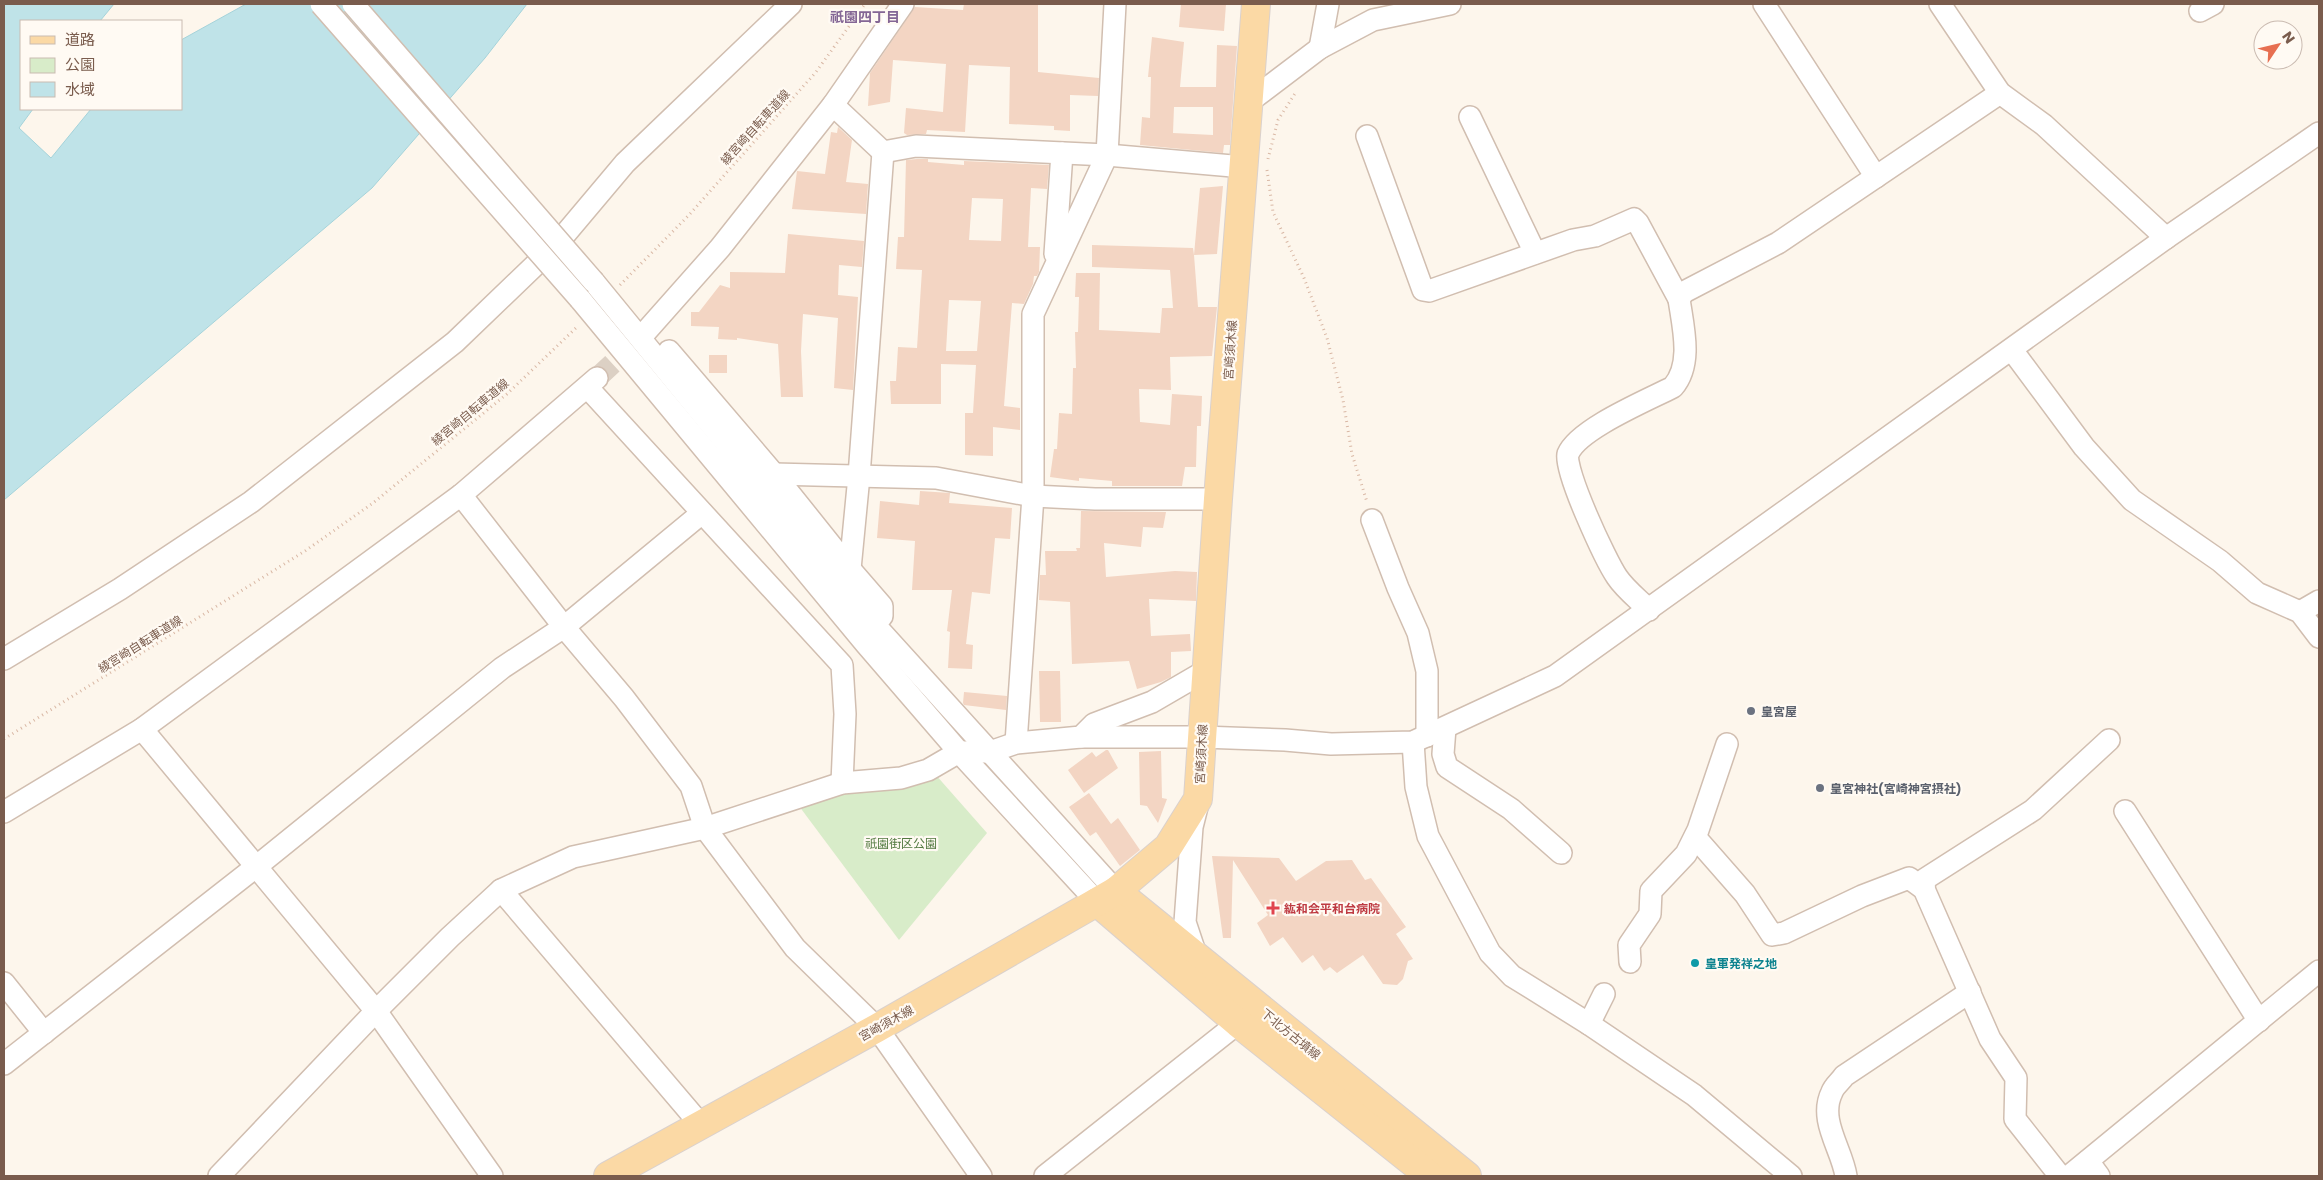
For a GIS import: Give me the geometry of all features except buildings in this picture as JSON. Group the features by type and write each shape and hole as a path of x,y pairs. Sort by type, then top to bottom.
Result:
{"main road":[{"name":"宮崎須木線","path":"608,1176 877,1028 1106,897 1168,847 1198,799 1218,498 1250,102 1256,4"},
{"name":"下北方古墳線","path":"1106,897 1197,958 1467,1176"},
{"name":"下北方古墳線","path":"1106,897 1238,1023 1430,1176"}],"street":[{"path":"321,4 580,299 866,644 960,752 1106,897"},
{"path":"353,4 594,282 874,624 990,752 1106,897"},
{"path":"4,659 120,589 251,502 455,342 556,245 625,163 791,4"},
{"path":"874,624 882,616 882,606 774,474 646,332 720,248 833,105 904,4"},
{"path":"1016,743 1033,496 1033,314 1107,155 1115,4"},
{"path":"1320,48 1328,4"},
{"path":"1250,102 1320,48 1372,20 1450,4"},
{"path":"1764,4 1876,177"},
{"path":"1940,4 2000,93 2044,125 2166,238"},
{"path":"1679,299 1684,292 1778,243 2000,93"},
{"path":"833,105 883,152"},
{"path":"1470,116 1535,253"},
{"path":"220,1176 376,1011 450,937 501,890 573,857 705,828 842,783 901,778 928,770 960,752 990,752 1016,743 1081,737 1202,737 1285,740 1331,744 1429,735 1555,676 2166,238 2319,133"},
{"path":"1367,136 1423,290 1429,291 1572,240 1595,236 1634,219 1638,223 1679,299 1685,360 1680,379 1673,387 1600,424 1575,445 1568,454 1567,463 1586,514 1617,577 1649,610"},
{"path":"883,152 916,146 1107,155 1244,167"},
{"path":"850,568 859,476 883,152"},
{"path":"1055,267 1062,153"},
{"path":"2012,350 2084,447 2132,500 2220,560 2257,593 2300,612 2319,637"},
{"path":"4,812 142,729 461,495 593,383 702,513 842,665 845,714 842,783"},
{"path":"774,474 936,478 1033,496 1095,499 1218,498"},
{"path":"461,495 564,627 624,698 691,786 705,828 795,948 877,1028 981,1176"},
{"path":"4,1064 257,866 502,668 564,627 702,513"},
{"path":"1372,520 1418,633 1427,671 1429,735 1416,787 1428,836 1490,953 1512,976 1589,1024 1694,1095 1791,1176"},
{"path":"2300,612 2319,601"},
{"path":"842,665 866,644"},
{"path":"1081,737 1094,724 1152,702 1207,670"},
{"path":"142,729 376,1011 492,1176"},
{"path":"1429,735 1442,754 1447,767 1512,809 1561,853"},
{"path":"1924,889 1925,879 2033,810 2109,740"},
{"path":"1630,962 1629,945 1650,914 1651,891 1686,854 1694,837 1727,744"},
{"path":"1197,958 1185,922 1192,827 1198,799"},
{"path":"2125,811 2259,1020"},
{"path":"1694,837 1745,894 1772,935 1784,933 1862,896 1909,878 1924,889 1990,1038 2016,1078 2015,1119 2060,1176"},
{"path":"501,890 701,1125"},
{"path":"2069,1176 2093,1169 2259,1020 2319,971"},
{"path":"4,983 44,1032"},
{"path":"1846,1176 1845,1164 1833,1139 1828,1112 1832,1092 1844,1076 1970,992"},
{"path":"1589,1024 1604,994"},
{"path":"1045,1176 1238,1023"}],"path":[{"name":"綾宮崎自転車道線","path":"619,286 689,215 816,72 865,4"},
{"path":"1300,87 1278,120 1267,166 1274,212 1304,278 1327,338 1343,400 1352,454 1372,520"},
{"name":"綾宮崎自転車道線","path":"4,739 296,556 373,503 507,394 584,321"}],"green space":[{"name":"祇園街区公園","path":"935,774 987,833 899,940 799,806 843,790"}],"water":[{"path":"4,4 114,4 101,20 20,20 20,110 32,110 19,128 51,158 90,110 182,110 182,39 246,4 527,4 485,58 372,188 4,500"}],"tunnel":[{"path":"597,378 638,340"}],"place":[{"name":"皇宮屋","path":"1751,711"},
{"name":"皇宮神社(宮崎神宮摂社)","path":"1820,788"},
{"name":"紘和会平和台病院","path":"1273,908"},
{"name":"皇軍発祥之地","path":"1695,963"}],"district":[{"name":"祇園四丁目","path":"865,17"}]}
